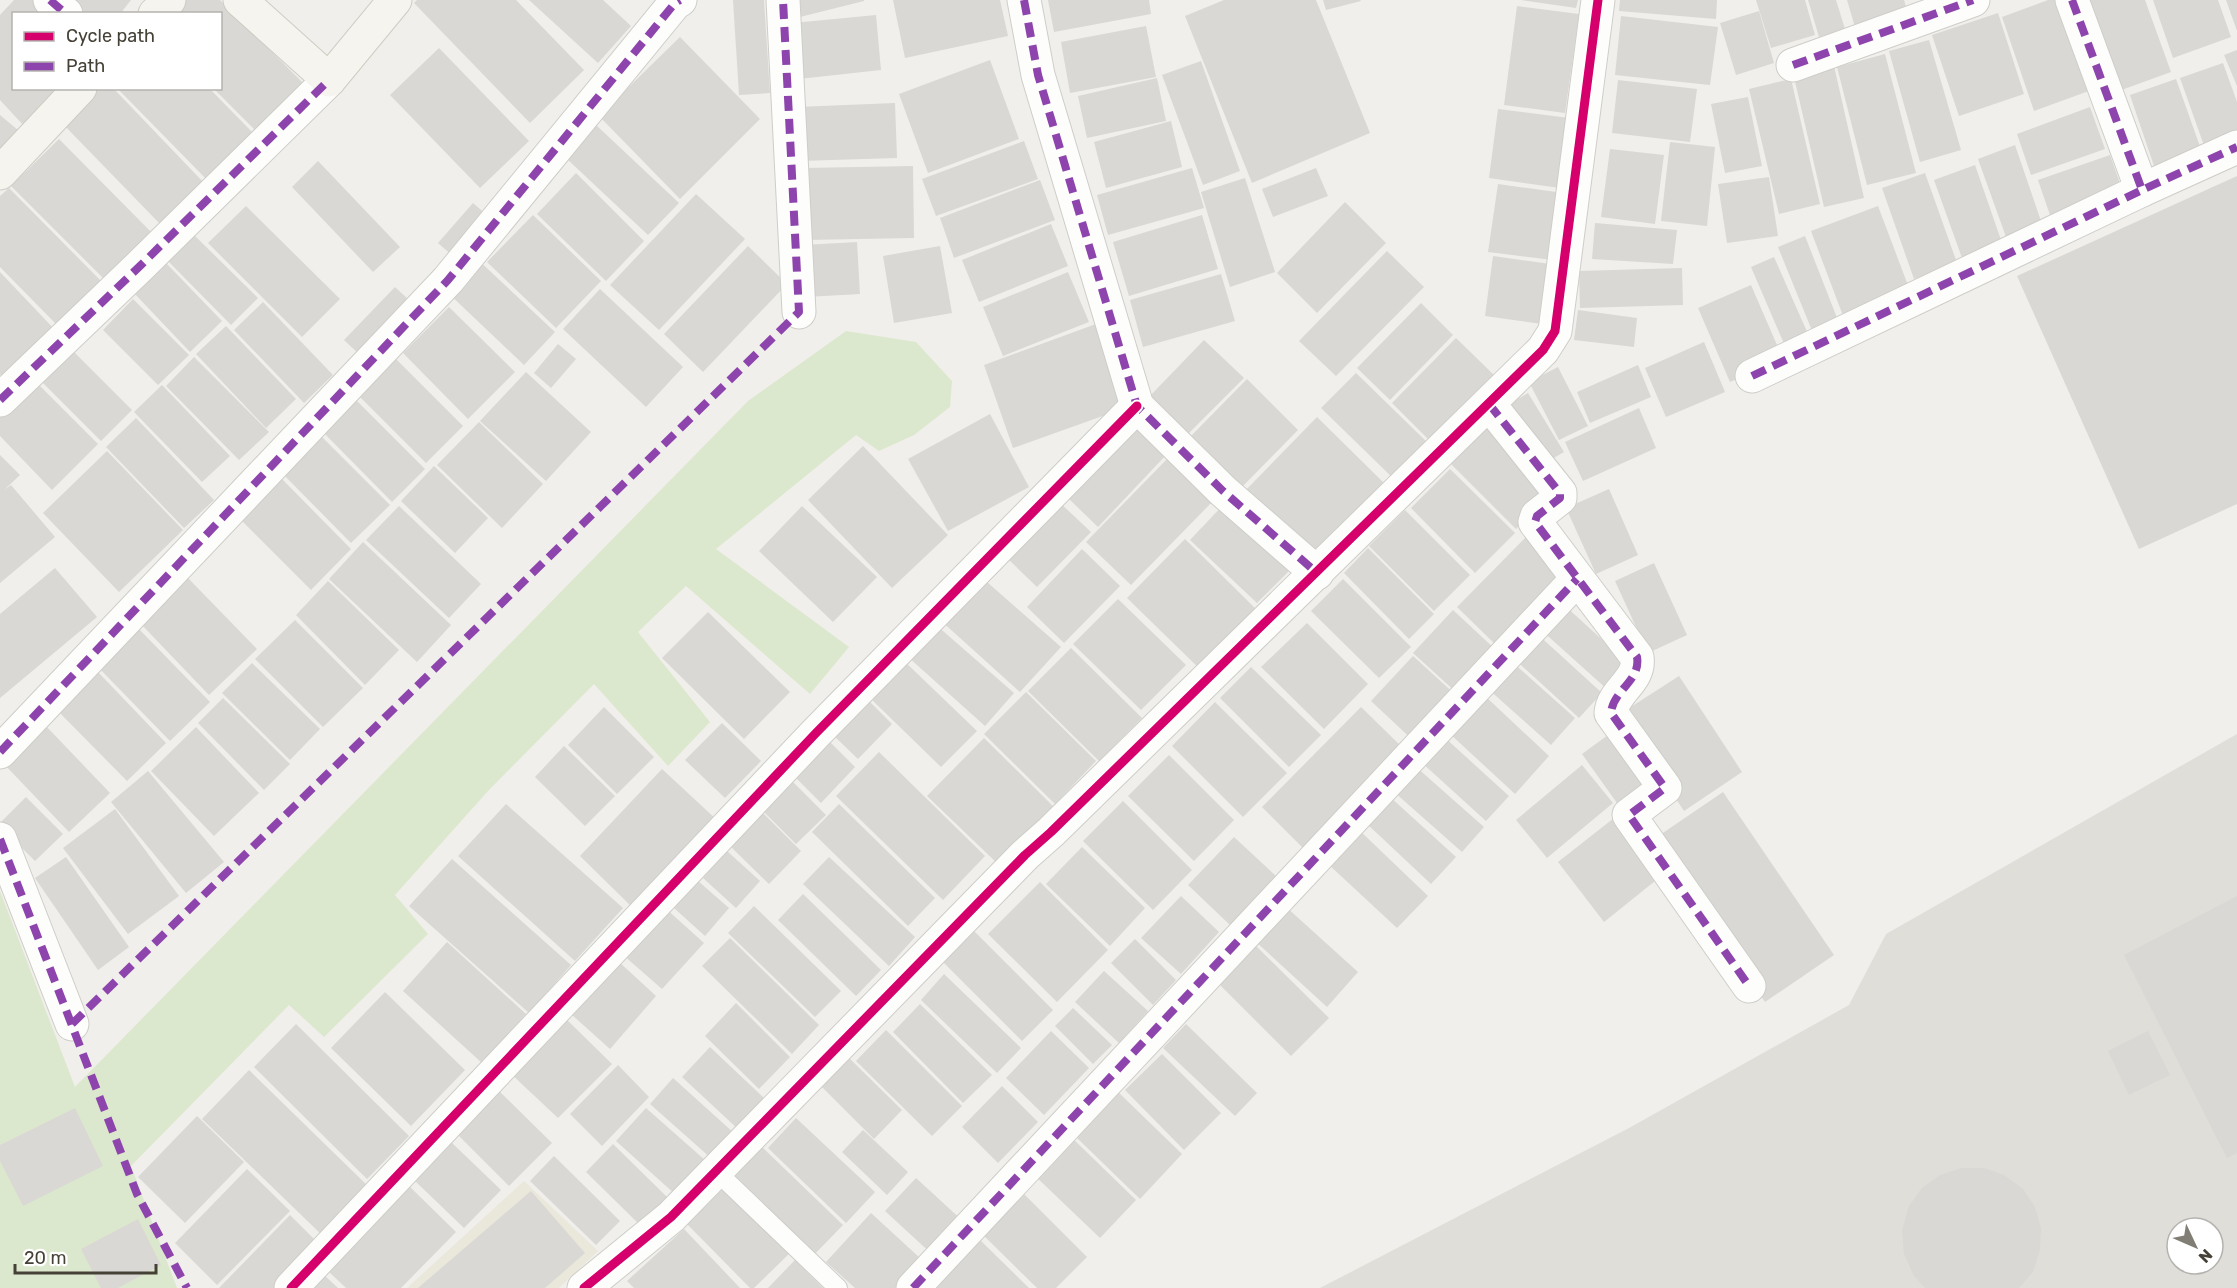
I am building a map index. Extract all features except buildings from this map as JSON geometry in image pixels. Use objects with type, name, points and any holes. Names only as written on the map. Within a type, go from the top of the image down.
[{"type":"street","points":[[50,0],[64,12]]},
{"type":"street","points":[[157,12],[169,0]]},
{"type":"street","points":[[240,0],[329,80]]},
{"type":"street","points":[[0,400],[329,80],[395,0]]},
{"type":"street","points":[[0,752],[448,280],[675,3],[680,0]]},
{"type":"street","points":[[783,0],[799,312]]},
{"type":"street","points":[[1024,0],[1038,75],[1137,406],[1223,491],[1317,573]]},
{"type":"street","points":[[584,1288],[671,1217],[1025,855],[1060,824],[1543,350],[1555,331],[1598,0]]},
{"type":"street","points":[[1793,65],[1973,0]]},
{"type":"street","points":[[2072,0],[2142,190]]},
{"type":"street","points":[[0,173],[78,90]]},
{"type":"street","points":[[1752,376],[2237,147]]},
{"type":"street","points":[[1489,404],[1560,493],[1560,498],[1537,516],[1535,522],[1637,657],[1636,674],[1615,700],[1611,713],[1665,788],[1629,815],[1749,986]]},
{"type":"street","points":[[291,1288],[816,733],[1137,406]]},
{"type":"street","points":[[913,1288],[1577,579]]},
{"type":"street","points":[[0,839],[72,1024]]},
{"type":"lane","points":[[716,1171],[838,1288]]},
{"type":"shaded area","points":[[2237,734],[2237,1288],[1320,1288],[1629,1128],[1849,1005],[1886,934]]},
{"type":"shaded area","points":[[524,1181],[598,1251],[559,1288],[407,1288]]},
{"type":"green space","points":[[846,331],[916,342],[952,381],[950,407],[914,435],[879,451],[856,435],[716,549],[849,647],[810,694],[686,586],[638,632],[710,722],[668,766],[594,684],[488,791],[395,895],[428,934],[324,1037],[289,1005],[131,1166],[177,1288],[0,1288],[0,891],[75,1087],[748,401]]},
{"type":"marked path","points":[[50,0],[64,12]]},
{"type":"marked path","points":[[0,752],[448,280],[675,3],[680,0]]},
{"type":"marked path","points":[[72,1024],[799,312],[783,0]]},
{"type":"marked path","points":[[1024,0],[1038,75],[1137,406],[1223,491],[1317,573]]},
{"type":"marked path","points":[[1793,65],[1973,0]]},
{"type":"marked path","points":[[2072,0],[2142,190],[2237,147]]},
{"type":"marked path","points":[[0,400],[329,80]]},
{"type":"marked path","points":[[1752,376],[2142,190]]},
{"type":"marked path","points":[[1489,404],[1560,493],[1560,498],[1537,516],[1535,522],[1637,657],[1635,673],[1616,698],[1611,713],[1665,788],[1629,815],[1749,986]]},
{"type":"marked path","points":[[913,1288],[1577,579]]},
{"type":"marked path","points":[[0,839],[137,1194],[187,1288]]},
{"type":"cycle path","points":[[584,1288],[671,1217],[1025,855],[1543,350],[1555,331],[1598,0]]},
{"type":"cycle path","points":[[291,1288],[816,733],[1137,406]]}]
